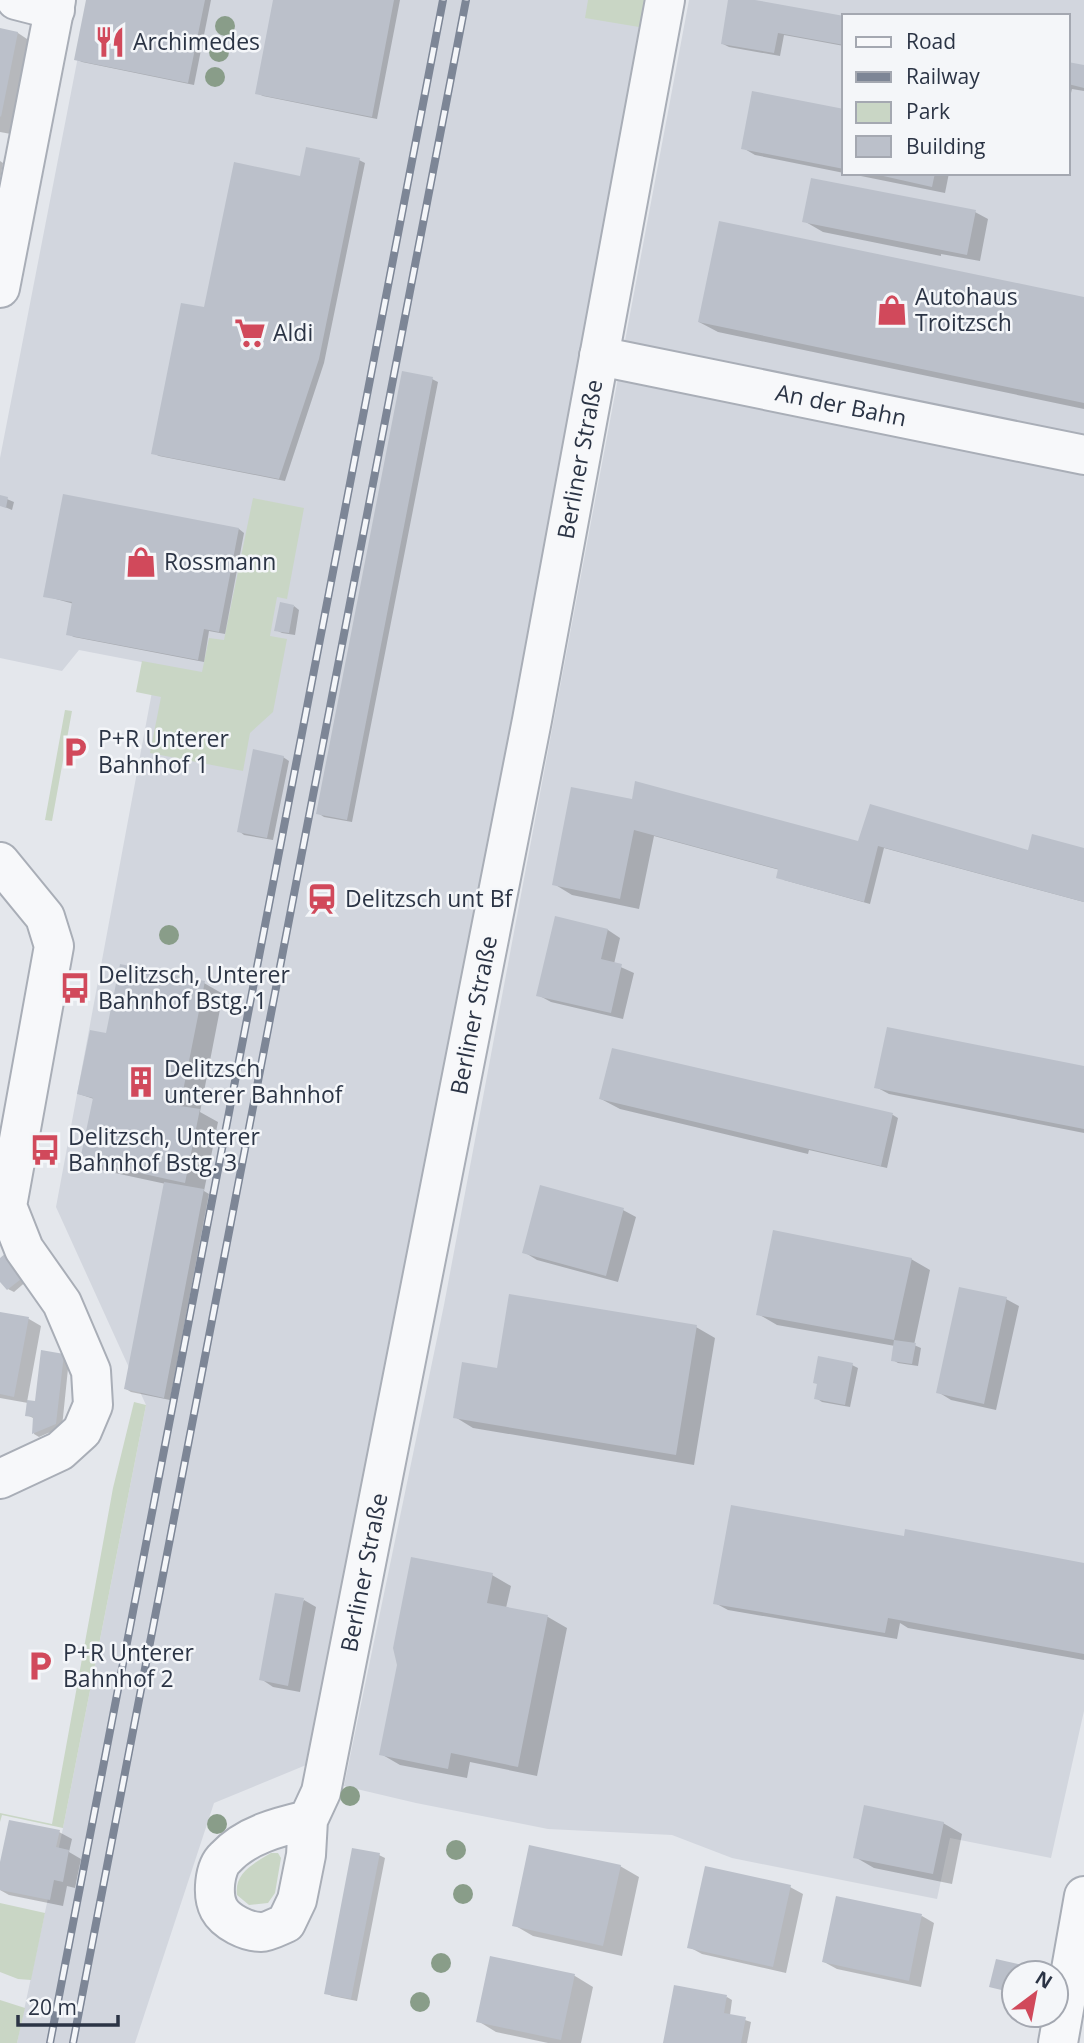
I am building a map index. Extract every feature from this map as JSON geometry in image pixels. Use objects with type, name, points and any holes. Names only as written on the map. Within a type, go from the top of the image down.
[{"type":"street","points":[[0,289],[55,5],[16,0]]},
{"type":"street","name":"Berliner Straße","points":[[307,1820],[321,1792],[532,720],[666,0]]},
{"type":"street","name":"An der Bahn","points":[[599,356],[1084,454]]},
{"type":"street","points":[[0,862],[45,917],[54,946],[3,1210],[24,1249],[62,1303],[90,1371],[93,1405],[82,1431],[60,1451],[0,1479]]},
{"type":"street","points":[[1058,2043],[1084,1896]]},
{"type":"shaded area","name":"Delitzsch unt Bf","points":[[89,0],[646,0],[645,28],[311,1763],[214,1803],[135,2043],[17,2043],[63,1828],[146,1405],[56,1207],[157,665],[79,650],[62,671],[0,658],[0,458]]},
{"type":"shaded area","points":[[689,0],[1084,0],[1084,1711],[1051,1858],[950,1838],[937,1899],[732,1858],[672,1835],[548,1829],[344,1786],[444,1305]]},
{"type":"green space","points":[[588,0],[650,0],[645,28],[585,18]]},
{"type":"green space","points":[[253,498],[304,508],[287,599],[277,597],[270,636],[287,639],[273,712],[250,733],[243,771],[150,753],[161,697],[136,692],[142,661],[202,672],[209,638],[224,640]]},
{"type":"green space","points":[[65,710],[72,711],[52,821],[45,820]]},
{"type":"green space","points":[[134,1402],[146,1405],[63,1828],[2,1815],[0,1822],[0,1813],[52,1824],[113,1488]]},
{"type":"green space","points":[[271,1853],[278,1853],[281,1858],[275,1893],[268,1903],[249,1905],[237,1895],[239,1880],[247,1869]]},
{"type":"green space","points":[[0,1903],[45,1913],[31,1980],[18,1979],[0,1972]]},
{"type":"green space","points":[[0,2000],[25,2008],[17,2043],[0,2043]]},
{"type":"building","points":[[86,0],[205,0],[188,83],[74,60]]},
{"type":"building","points":[[273,0],[394,0],[372,117],[255,94]]},
{"type":"building","points":[[728,0],[755,0],[842,16],[842,45],[778,33],[774,53],[721,44]]},
{"type":"building","points":[[0,28],[18,32],[1,117],[0,116]]},
{"type":"building","points":[[1070,62],[1084,65],[1084,88],[1070,84]]},
{"type":"building","points":[[752,91],[842,109],[842,169],[741,149]]},
{"type":"building","name":"Aldi","points":[[306,147],[360,158],[319,359],[279,479],[151,454],[181,303],[204,307],[234,162],[300,176]]},
{"type":"building","points":[[879,175],[935,175],[932,187]]},
{"type":"building","points":[[811,178],[976,210],[967,255],[802,222]]},
{"type":"building","name":"Autohaus Troitzsch","points":[[719,221],[1084,297],[1084,403],[698,322]]},
{"type":"building","points":[[402,371],[433,377],[347,820],[316,814]]},
{"type":"building","name":"Rossmann","points":[[63,494],[239,528],[219,632],[204,629],[198,660],[66,635],[72,602],[43,597]]},
{"type":"building","points":[[0,495],[8,497],[6,508],[0,506]]},
{"type":"building","points":[[280,602],[294,605],[289,633],[274,631]]},
{"type":"building","points":[[253,749],[284,756],[267,838],[237,832]]},
{"type":"building","points":[[635,781],[858,841],[870,804],[1028,850],[1032,834],[1084,848],[1084,902],[878,846],[864,902],[776,878],[778,869],[634,830],[620,899],[552,885],[571,787],[632,799]]},
{"type":"building","points":[[555,916],[608,929],[601,959],[622,964],[611,1013],[536,996]]},
{"type":"building","name":"Delitzsch unterer Bahnhof","points":[[120,964],[205,981],[180,1106],[200,1109],[185,1183],[80,1160],[93,1098],[77,1094],[90,1030],[106,1033]]},
{"type":"building","points":[[887,1027],[1084,1066],[1084,1129],[874,1088]]},
{"type":"building","points":[[612,1048],[893,1113],[881,1166],[599,1099]]},
{"type":"building","points":[[164,1182],[204,1189],[164,1398],[124,1389]]},
{"type":"building","points":[[540,1185],[624,1208],[606,1276],[522,1253]]},
{"type":"building","points":[[773,1230],[912,1258],[894,1340],[756,1315]]},
{"type":"building","points":[[6,1253],[25,1276],[7,1290],[0,1282],[0,1258]]},
{"type":"building","points":[[959,1287],[1007,1297],[984,1404],[936,1393]]},
{"type":"building","points":[[509,1294],[697,1325],[676,1455],[453,1418],[462,1362],[497,1368]]},
{"type":"building","points":[[0,1312],[29,1317],[14,1397],[0,1394]]},
{"type":"building","points":[[894,1340],[916,1343],[912,1364],[891,1361]]},
{"type":"building","points":[[41,1350],[64,1354],[56,1424],[32,1434],[33,1417],[25,1416],[27,1400],[35,1401]]},
{"type":"building","points":[[818,1356],[853,1363],[845,1405],[814,1399],[817,1384],[813,1383]]},
{"type":"building","points":[[731,1505],[904,1536],[905,1529],[1084,1563],[1084,1654],[888,1618],[885,1633],[713,1604]]},
{"type":"building","points":[[411,1557],[493,1573],[487,1603],[548,1615],[518,1767],[451,1753],[448,1769],[379,1755],[397,1665],[393,1648]]},
{"type":"building","points":[[275,1593],[304,1598],[288,1686],[259,1680]]},
{"type":"building","points":[[864,1805],[944,1822],[933,1874],[853,1858]]},
{"type":"building","points":[[9,1820],[60,1830],[56,1847],[69,1850],[63,1882],[54,1880],[50,1900],[0,1890],[0,1862]]},
{"type":"building","points":[[529,1845],[621,1865],[603,1946],[512,1926]]},
{"type":"building","points":[[352,1848],[380,1853],[351,1999],[324,1994]]},
{"type":"building","points":[[705,1866],[791,1885],[773,1967],[687,1948]]},
{"type":"building","points":[[836,1896],[922,1914],[909,1981],[822,1962]]},
{"type":"building","points":[[490,1956],[575,1974],[561,2040],[476,2022]]},
{"type":"building","points":[[996,1959],[1000,1960],[1000,1990],[989,1987]]},
{"type":"building","points":[[674,1985],[727,1995],[724,2013],[746,2017],[741,2043],[663,2043]]},
{"type":"railway","points":[[50,2043],[443,0]]},
{"type":"railway","points":[[73,2043],[466,0]]},
{"type":"place","name":"Archimedes","points":[[110,42]]},
{"type":"place","name":"Autohaus Troitzsch","points":[[892,310]]},
{"type":"place","name":"Aldi","points":[[250,333]]},
{"type":"place","name":"Rossmann","points":[[141,562]]},
{"type":"place","name":"P+R Unterer Bahnhof 1","points":[[75,752]]},
{"type":"place","name":"Delitzsch unt Bf","points":[[322,899]]},
{"type":"place","name":"Delitzsch, Unterer Bahnhof Bstg. 1","points":[[75,988]]},
{"type":"place","name":"Delitzsch unterer Bahnhof","points":[[141,1082]]},
{"type":"place","name":"Delitzsch, Unterer Bahnhof Bstg. 3","points":[[45,1150]]},
{"type":"place","name":"P+R Unterer Bahnhof 2","points":[[40,1666]]}]
